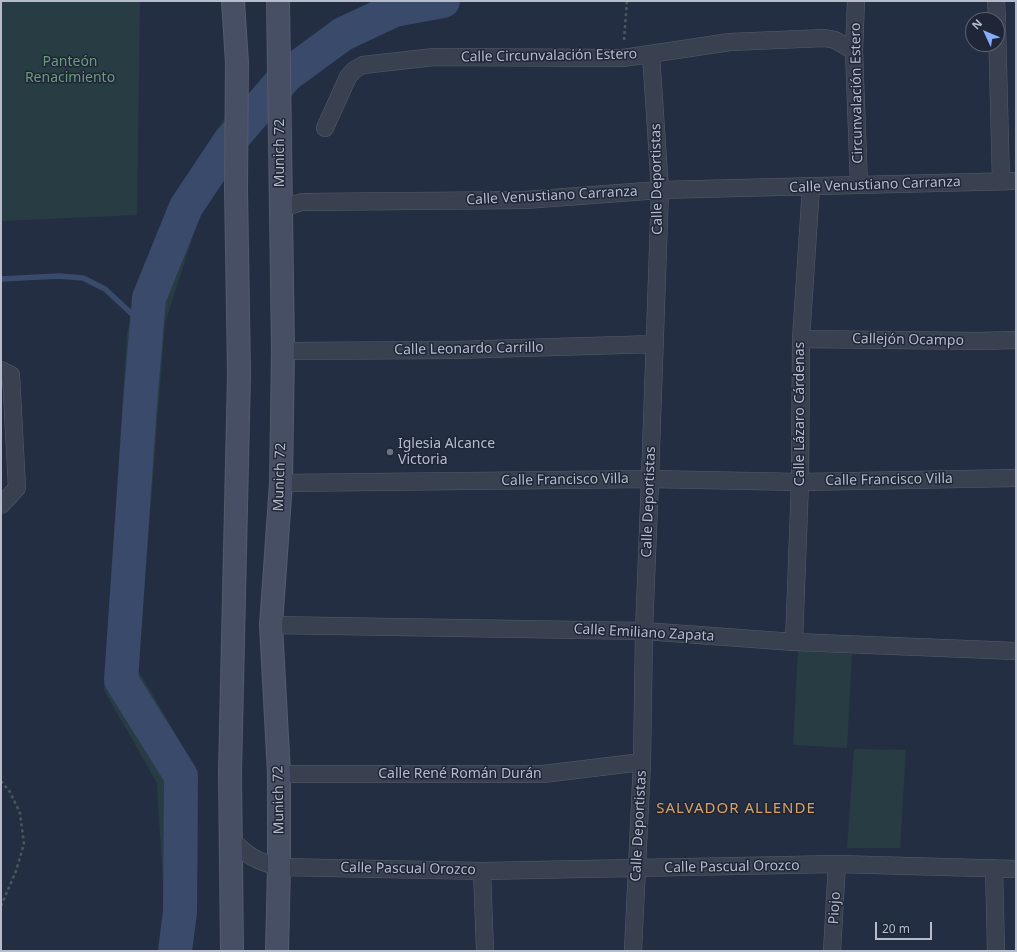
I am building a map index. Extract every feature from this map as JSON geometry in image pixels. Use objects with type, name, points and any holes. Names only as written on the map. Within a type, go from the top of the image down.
[{"type":"main road","points":[[232,951],[230,773],[238,374],[236,188],[237,62],[233,1]]},
{"type":"main road","name":"Munich 72","points":[[277,951],[279,774],[271,624],[281,483],[283,351],[278,1]]},
{"type":"street","name":"Circunvalación Estero","points":[[856,1],[854,51],[859,185]]},
{"type":"street","points":[[996,1],[997,12]]},
{"type":"street","name":"Calle Circunvalación Estero","points":[[326,128],[348,77],[354,70],[363,65],[434,57],[623,58],[730,42],[825,38],[835,40],[854,51]]},
{"type":"street","points":[[999,52],[1008,181]]},
{"type":"street","name":"Calle Deportistas","points":[[633,951],[642,762],[644,631],[660,190],[651,54]]},
{"type":"street","name":"Calle Venustiano Carranza","points":[[280,209],[302,202],[525,200],[660,190],[1008,181]]},
{"type":"street","name":"Calle Lázaro Cárdenas","points":[[794,642],[800,482],[801,339],[811,186]]},
{"type":"street","name":"Callejón Ocampo","points":[[801,339],[1016,340]]},
{"type":"street","name":"Calle Leonardo Carrillo","points":[[283,351],[455,350],[655,344]]},
{"type":"street","points":[[1,370],[11,375],[17,488],[1,505]]},
{"type":"street","name":"Calle Francisco Villa","points":[[281,483],[650,479],[800,482],[1016,478]]},
{"type":"street","name":"Calle Emiliano Zapata","points":[[271,624],[644,631],[794,642],[1016,651]]},
{"type":"street","name":"Calle René Román Durán","points":[[279,774],[543,774],[642,762]]},
{"type":"street","name":"Calle Pascual Orozco","points":[[230,838],[248,855],[260,862],[279,867],[482,871],[837,864],[1016,869]]},
{"type":"street","name":"Piojo","points":[[832,951],[837,864]]},
{"type":"street","points":[[994,868],[996,951]]},
{"type":"street","points":[[482,871],[485,951]]},
{"type":"path","points":[[624,40],[628,1]]},
{"type":"path","points":[[1,781],[10,792],[20,813],[24,844],[16,871],[1,906]]},
{"type":"green space","name":"Panteón Renacimiento","points":[[1,1],[140,1],[137,215],[1,221]]},
{"type":"green space","points":[[287,75],[249,144],[202,208],[165,323],[138,670],[198,772],[197,913],[192,951],[160,951],[165,916],[157,783],[104,690],[127,333],[144,266],[181,187],[226,116]]},
{"type":"green space","points":[[798,651],[852,654],[847,748],[793,745]]},
{"type":"green space","points":[[854,749],[906,750],[900,848],[847,848]]},
{"type":"waterway","points":[[175,951],[180,912],[181,776],[121,680],[140,404],[149,298],[186,207],[230,141],[287,75],[343,34],[394,10],[443,1]]},
{"type":"waterway","points":[[1,279],[59,276],[83,278],[105,289],[132,314],[146,331]]},
{"type":"place","name":"Iglesia Alcance Victoria","points":[[390,452]]},
{"type":"district","name":"SALVADOR ALLENDE","points":[[736,809]]}]
